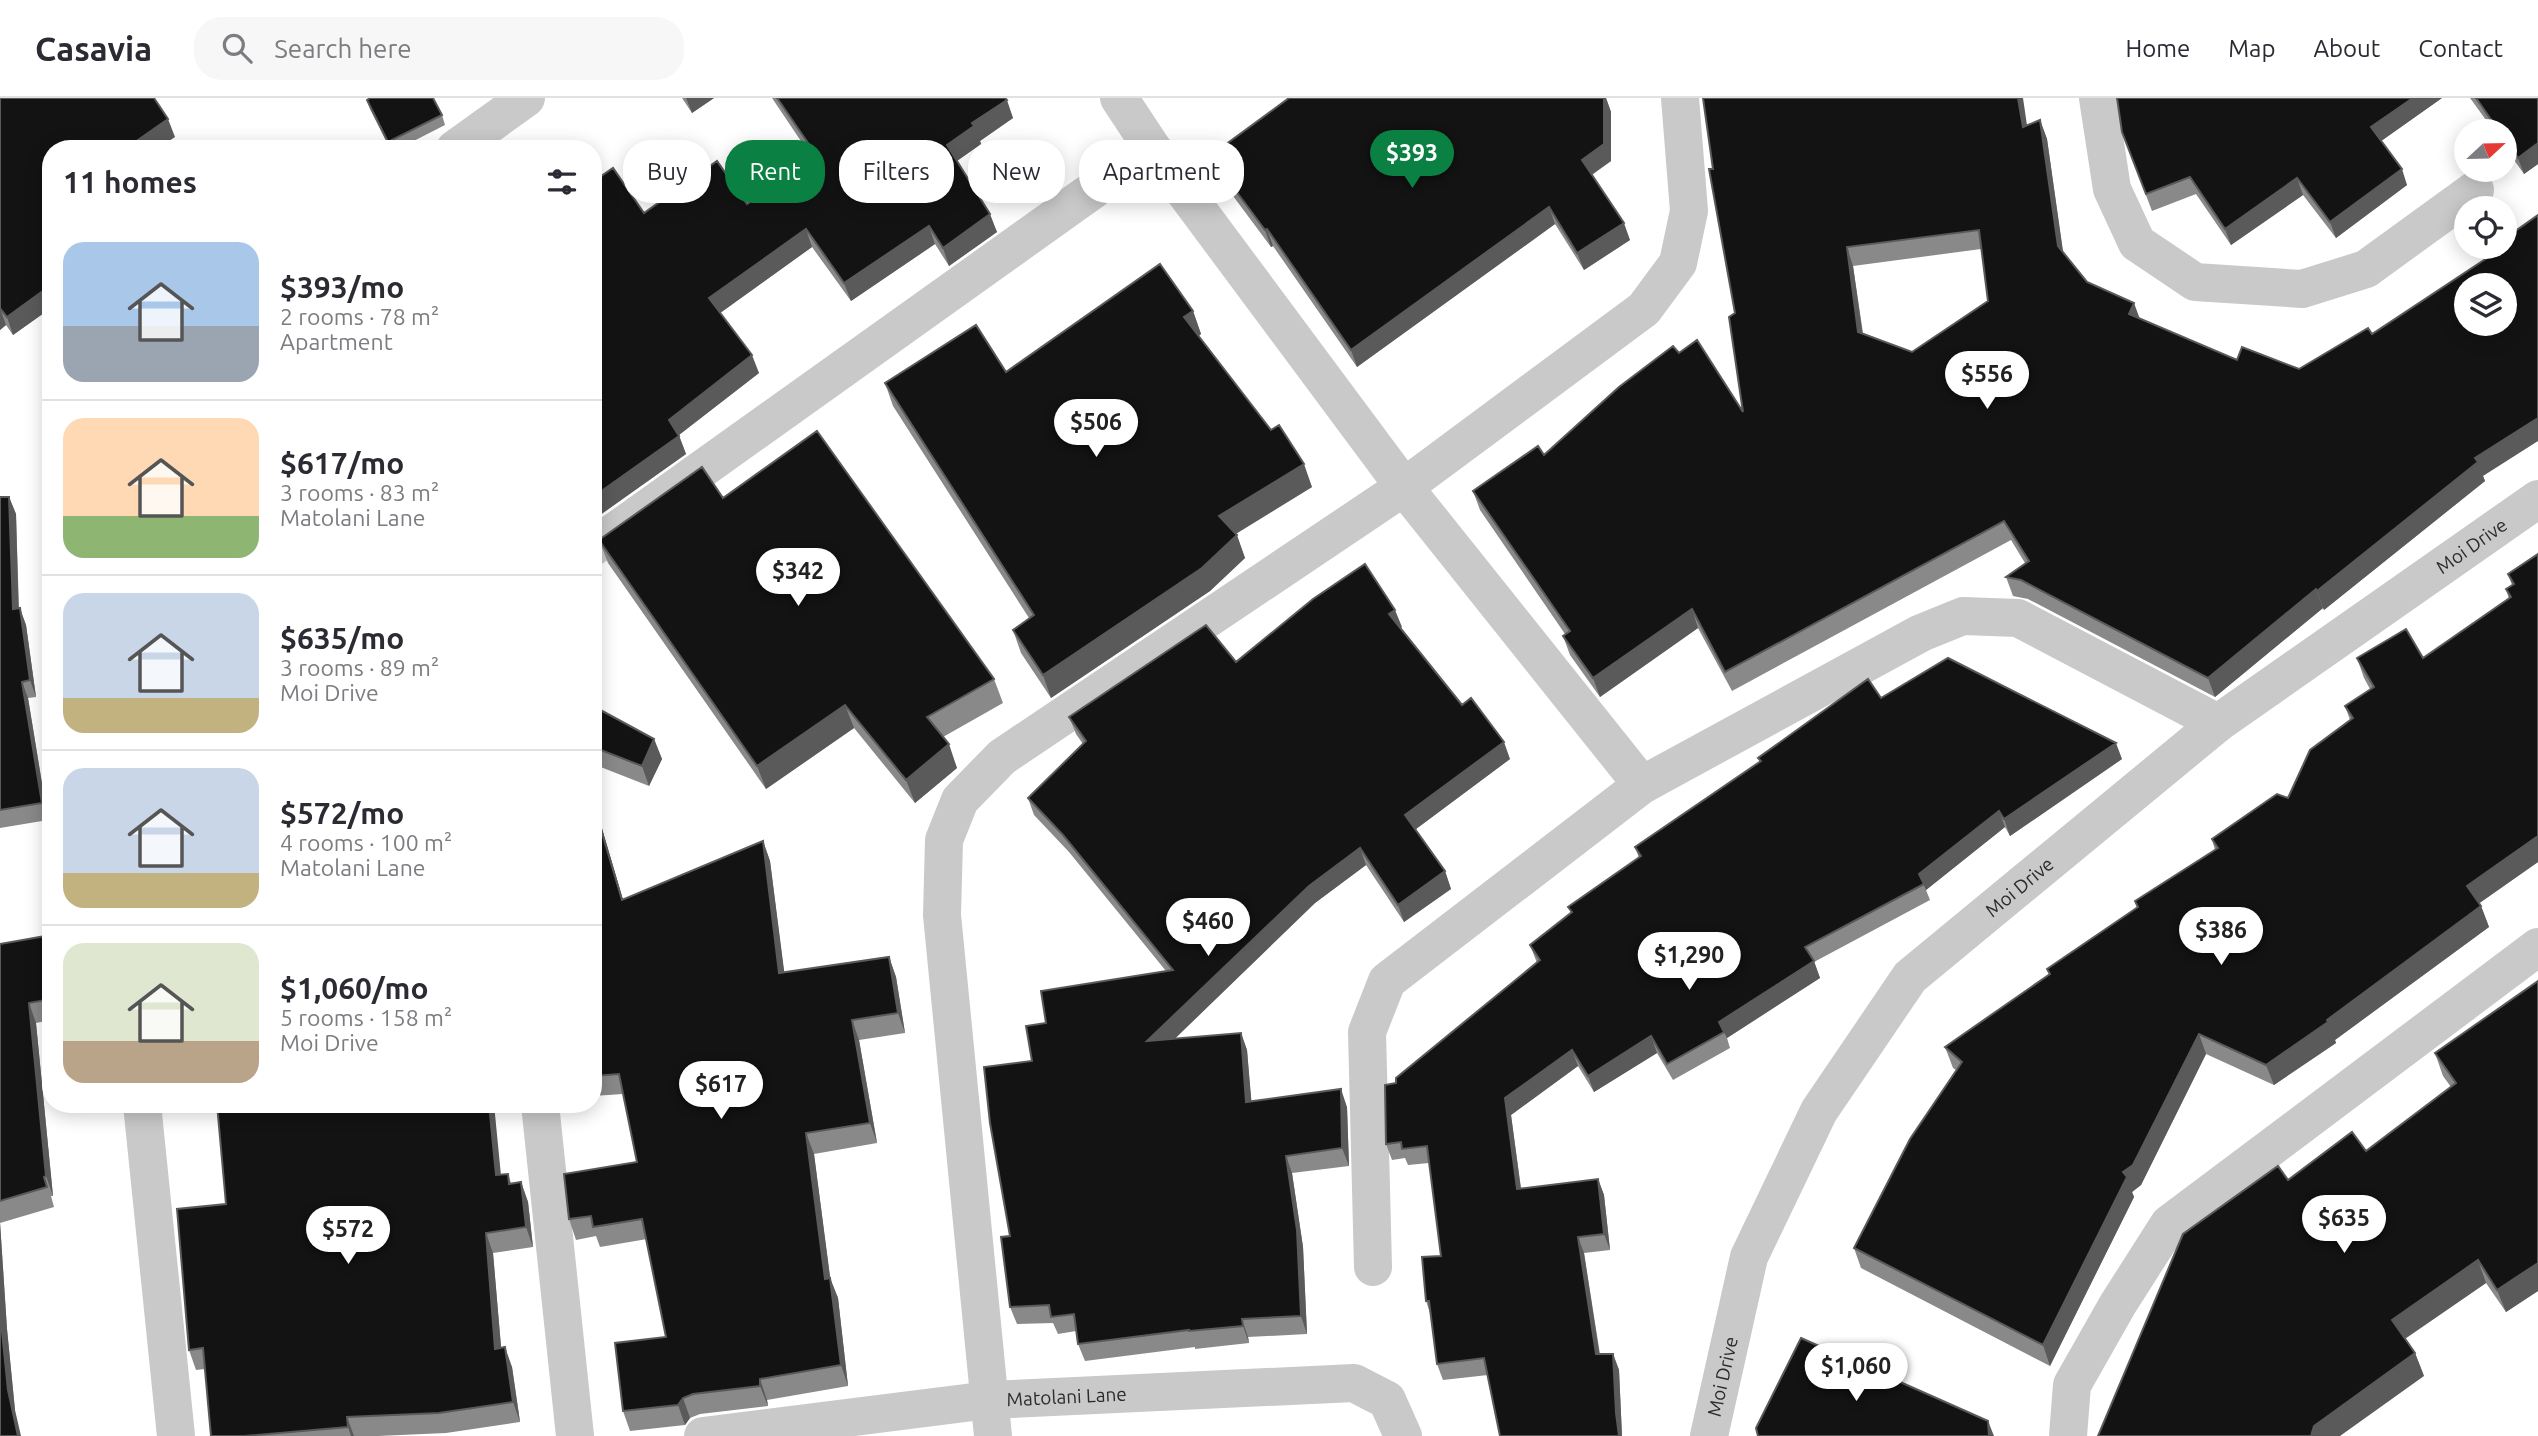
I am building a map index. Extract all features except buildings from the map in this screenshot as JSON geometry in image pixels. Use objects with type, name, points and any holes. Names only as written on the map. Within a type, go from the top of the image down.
[{"type":"street","points":[[468,140],[526,98]]},
{"type":"street","points":[[1119,98],[1147,140]]},
{"type":"street","points":[[991,1418],[942,915],[944,840],[960,800],[1002,757],[1404,487],[1644,309],[1678,262],[1689,211],[1680,98]]},
{"type":"street","points":[[2098,98],[2112,189],[2137,243],[2195,282],[2302,289],[2366,269],[2475,190]]},
{"type":"street","points":[[602,541],[1079,200]]},
{"type":"street","points":[[1193,203],[1404,487],[1642,785]]},
{"type":"street","name":"Moi Drive","points":[[1709,1436],[1749,1258],[1819,1111],[1910,977],[2218,723],[2538,499]]},
{"type":"street","points":[[1373,1267],[1367,1032],[1387,981],[1642,785],[1921,633],[1963,616],[2018,618],[2218,723]]},
{"type":"street","points":[[2068,1436],[2072,1385],[2118,1304],[2169,1224],[2538,947]]},
{"type":"street","points":[[143,1113],[176,1436]]},
{"type":"street","points":[[541,1113],[575,1436]]},
{"type":"street","name":"Matolani Lane","points":[[703,1436],[991,1418],[1354,1383],[1387,1400],[1403,1436]]}]
